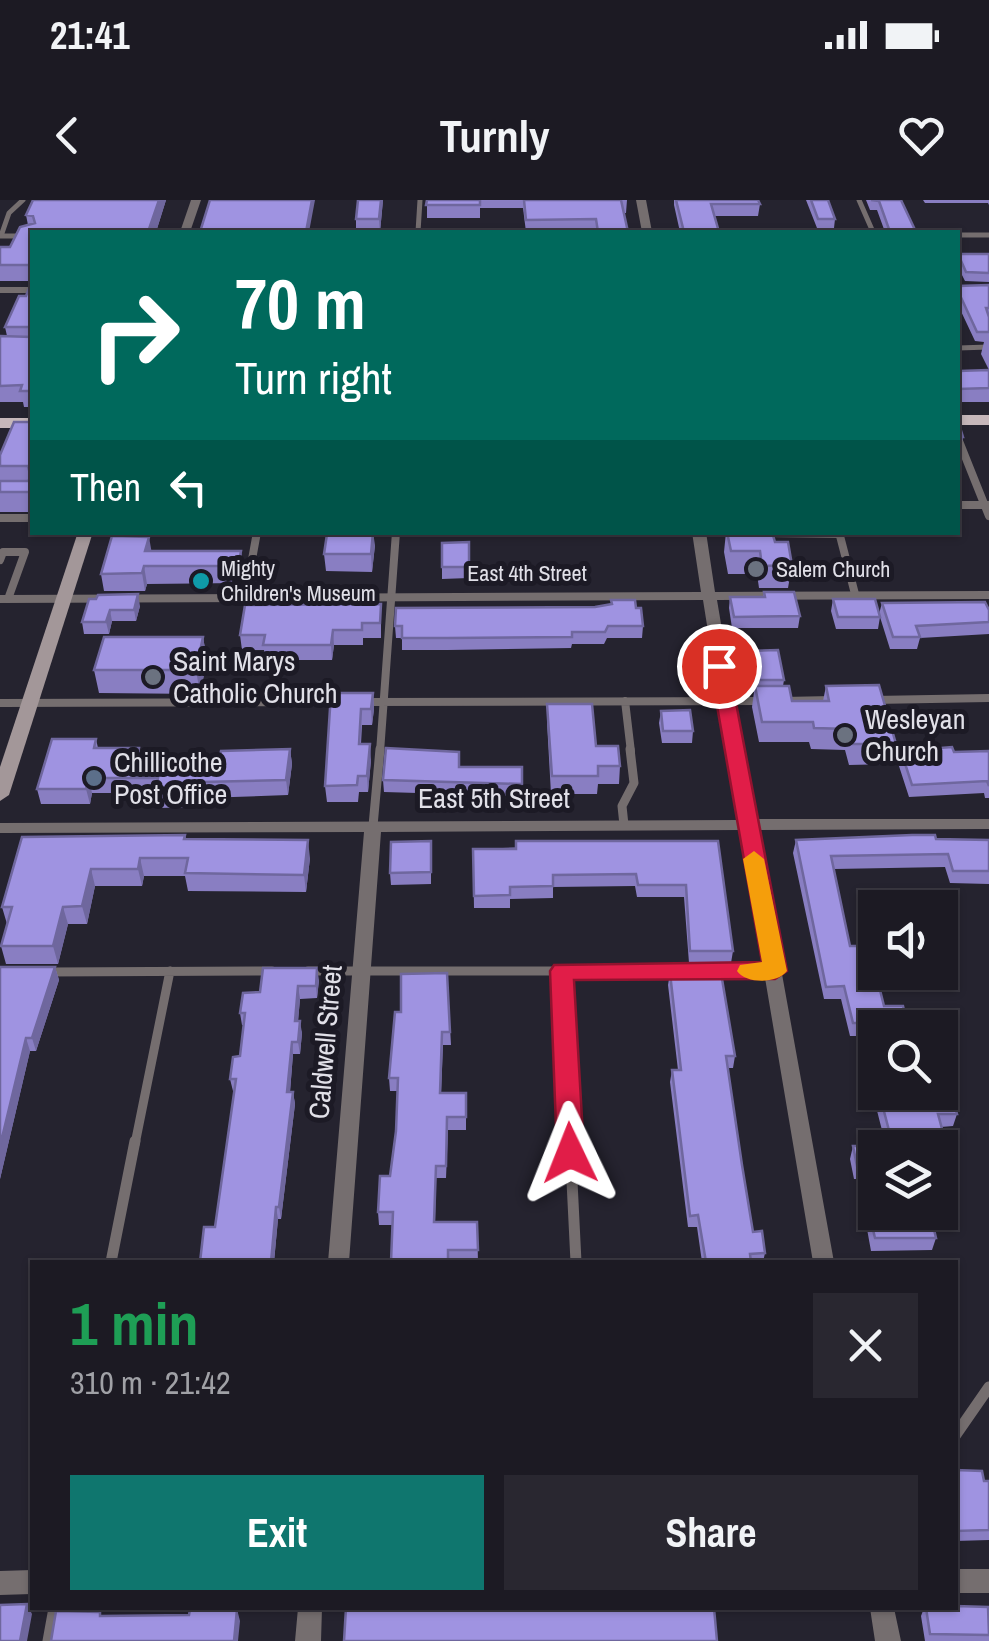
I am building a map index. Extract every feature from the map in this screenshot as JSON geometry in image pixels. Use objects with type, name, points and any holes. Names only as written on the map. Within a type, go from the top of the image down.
[{"type":"main road","points":[[960,420],[989,420]]},
{"type":"main road","points":[[0,423],[30,423]]},
{"type":"main road","points":[[0,796],[85,535]]},
{"type":"street","points":[[187,230],[196,200]]},
{"type":"street","points":[[641,200],[647,230]]},
{"type":"street","points":[[0,290],[30,290]]},
{"type":"street","points":[[0,518],[30,518]]},
{"type":"street","points":[[699,535],[824,1260]]},
{"type":"street","name":"East 4th Street","points":[[4,599],[989,595]]},
{"type":"street","name":"East 5th Street","points":[[0,828],[989,824]]},
{"type":"street","name":"Caldwell Street","points":[[338,1260],[373,826]]},
{"type":"street","points":[[958,1581],[989,1581]]},
{"type":"street","points":[[0,1582],[30,1582]]},
{"type":"street","points":[[308,1641],[310,1610]]},
{"type":"street","points":[[882,1610],[888,1641]]},
{"type":"lane","points":[[23,200],[9,213],[1,236],[30,236]]},
{"type":"lane","points":[[418,230],[420,200]]},
{"type":"lane","points":[[859,200],[873,230]]},
{"type":"lane","points":[[960,235],[989,235]]},
{"type":"lane","points":[[960,348],[989,347]]},
{"type":"lane","points":[[960,444],[989,516]]},
{"type":"lane","points":[[960,505],[987,505]]},
{"type":"lane","points":[[245,598],[256,535]]},
{"type":"lane","points":[[373,826],[396,535]]},
{"type":"lane","points":[[840,535],[855,594]]},
{"type":"lane","points":[[0,560],[3,552],[24,552],[4,599]]},
{"type":"lane","points":[[857,700],[989,698]]},
{"type":"lane","points":[[0,702],[838,700]]},
{"type":"lane","points":[[624,826],[622,806],[634,783],[625,701]]},
{"type":"lane","points":[[111,1260],[170,971]]},
{"type":"lane","points":[[38,972],[284,971]]},
{"type":"lane","points":[[304,971],[775,971]]},
{"type":"lane","points":[[562,971],[576,1260]]},
{"type":"lane","points":[[958,1432],[989,1387]]},
{"type":"lane","points":[[48,1641],[54,1610]]},
{"type":"building","points":[[33,200],[159,200],[149,230],[30,230],[30,265],[0,265],[0,247],[10,247],[20,227],[35,223],[33,216],[26,215]]},
{"type":"building","points":[[210,200],[312,200],[306,230],[201,230]]},
{"type":"building","points":[[358,200],[381,200],[379,219],[356,219]]},
{"type":"building","points":[[427,200],[480,200],[480,205],[426,205]]},
{"type":"building","points":[[524,200],[621,200],[628,230],[598,230],[596,219],[526,220]]},
{"type":"building","points":[[676,200],[758,200],[760,204],[711,204],[718,230],[684,230]]},
{"type":"building","points":[[811,200],[828,200],[835,219],[818,219]]},
{"type":"building","points":[[871,200],[901,200],[915,230],[889,230],[879,201]]},
{"type":"building","points":[[960,254],[989,254],[989,273],[966,272]]},
{"type":"building","points":[[989,285],[989,332],[977,332],[960,295],[960,286]]},
{"type":"building","points":[[30,286],[30,327],[5,327],[19,296],[26,296]]},
{"type":"building","points":[[0,336],[30,337],[30,391],[20,391],[22,385],[0,386]]},
{"type":"building","points":[[989,370],[989,388],[960,389],[960,371]]},
{"type":"building","points":[[14,422],[30,422],[30,474],[28,466],[0,466],[0,455]]},
{"type":"building","points":[[0,481],[28,481],[30,492],[0,492]]},
{"type":"building","points":[[327,535],[373,535],[371,554],[324,554]]},
{"type":"building","points":[[728,535],[773,535],[775,542],[788,542],[792,565],[762,566],[760,551],[731,551]]},
{"type":"building","points":[[112,536],[149,537],[145,551],[241,551],[238,566],[144,566],[142,573],[101,574]]},
{"type":"building","points":[[469,542],[469,567],[442,567],[442,543]]},
{"type":"building","points":[[764,592],[794,592],[800,616],[734,617],[730,597],[765,597]]},
{"type":"building","points":[[138,594],[134,610],[110,610],[106,622],[82,622],[89,599],[98,595]]},
{"type":"building","points":[[833,599],[875,599],[880,617],[838,617]]},
{"type":"building","points":[[611,600],[635,600],[636,608],[641,608],[643,626],[608,626],[605,632],[572,632],[572,637],[402,638],[402,626],[395,626],[396,608],[595,607],[612,604]]},
{"type":"building","points":[[985,602],[989,622],[916,626],[920,637],[893,637],[882,603]]},
{"type":"building","points":[[381,604],[380,623],[362,623],[362,630],[333,630],[331,645],[263,645],[265,635],[240,635],[245,605]]},
{"type":"building","points":[[104,637],[203,637],[196,670],[94,670]]},
{"type":"building","points":[[778,650],[784,680],[747,680],[742,651]]},
{"type":"building","points":[[879,685],[896,744],[853,744],[849,729],[814,728],[813,722],[762,722],[755,686],[789,686],[792,701],[829,701],[826,686]]},
{"type":"building","points":[[331,693],[373,693],[371,709],[361,709],[359,744],[370,744],[367,776],[358,776],[357,785],[325,786]]},
{"type":"building","points":[[547,704],[592,704],[596,746],[618,746],[620,766],[598,766],[598,776],[552,776]]},
{"type":"building","points":[[690,710],[693,731],[663,731],[661,711]]},
{"type":"building","points":[[52,739],[96,739],[94,748],[139,748],[136,762],[219,762],[221,751],[290,749],[286,780],[201,782],[199,792],[155,793],[158,778],[89,778],[86,789],[37,789]]},
{"type":"building","points":[[952,747],[954,752],[989,751],[989,786],[987,781],[912,785],[901,751]]},
{"type":"building","points":[[386,748],[459,752],[459,767],[522,767],[522,784],[383,780]]},
{"type":"building","points":[[185,835],[184,839],[308,840],[304,875],[185,873],[188,858],[140,858],[138,869],[91,869],[82,906],[63,907],[53,946],[1,946],[12,907],[2,907],[22,837]]},
{"type":"building","points":[[935,835],[936,839],[989,840],[989,871],[953,871],[948,854],[831,856],[850,946],[858,946],[858,990],[880,990],[884,1006],[903,1006],[904,1010],[858,1010],[858,1023],[853,1023],[844,986],[826,987],[796,840]]},
{"type":"building","points":[[431,841],[431,872],[390,873],[391,842]]},
{"type":"building","points":[[516,841],[718,841],[733,951],[690,951],[686,885],[638,885],[636,874],[553,875],[553,886],[510,887],[510,895],[474,896],[473,849],[516,849]]},
{"type":"building","points":[[0,967],[55,967],[32,1038],[26,1038],[0,1146]]},
{"type":"building","points":[[692,967],[720,967],[735,1056],[726,1056],[742,1165],[753,1232],[762,1231],[765,1253],[750,1254],[751,1260],[706,1260],[698,1215],[690,1216],[672,1070],[681,1070],[670,973],[693,973]]},
{"type":"building","points":[[263,968],[317,968],[316,986],[298,986],[298,1042],[292,1042],[287,1092],[293,1092],[271,1260],[200,1260],[204,1227],[215,1227],[236,1079],[230,1079],[233,1057],[240,1056],[243,993],[260,992]]},
{"type":"building","points":[[447,973],[450,1032],[442,1032],[440,1093],[466,1093],[466,1117],[447,1117],[446,1166],[436,1166],[434,1222],[477,1222],[478,1250],[448,1250],[448,1260],[391,1260],[393,1212],[378,1212],[380,1176],[390,1176],[396,1131],[398,1078],[389,1078],[395,1012],[401,1012],[401,974]]},
{"type":"building","points":[[884,1110],[956,1110],[957,1114],[938,1114],[942,1130],[889,1130]]},
{"type":"building","points":[[873,1230],[934,1230],[936,1238],[875,1238]]},
{"type":"building","points":[[958,1470],[982,1471],[984,1481],[989,1481],[989,1530],[958,1531]]},
{"type":"building","points":[[27,1604],[20,1641],[0,1641],[0,1605]]},
{"type":"building","points":[[988,1607],[989,1635],[930,1634],[926,1610]]},
{"type":"building","points":[[190,1610],[237,1610],[234,1641],[51,1641],[56,1611],[100,1612],[100,1616],[189,1615]]},
{"type":"building","points":[[346,1610],[714,1610],[717,1641],[344,1641]]},
{"type":"slow traffic","points":[[748,971],[775,971],[754,859]]},
{"type":"place","name":"Salem Church","points":[[756,569]]},
{"type":"place","name":"Mighty Children's Museum","points":[[201,581]]},
{"type":"place","name":"Saint Marys Catholic Church","points":[[153,677]]},
{"type":"place","name":"Wesleyan Church","points":[[845,735]]},
{"type":"place","name":"Chillicothe Post Office","points":[[94,778]]},
{"type":"route","points":[[570,1153],[562,971],[775,971],[719,666]]}]
